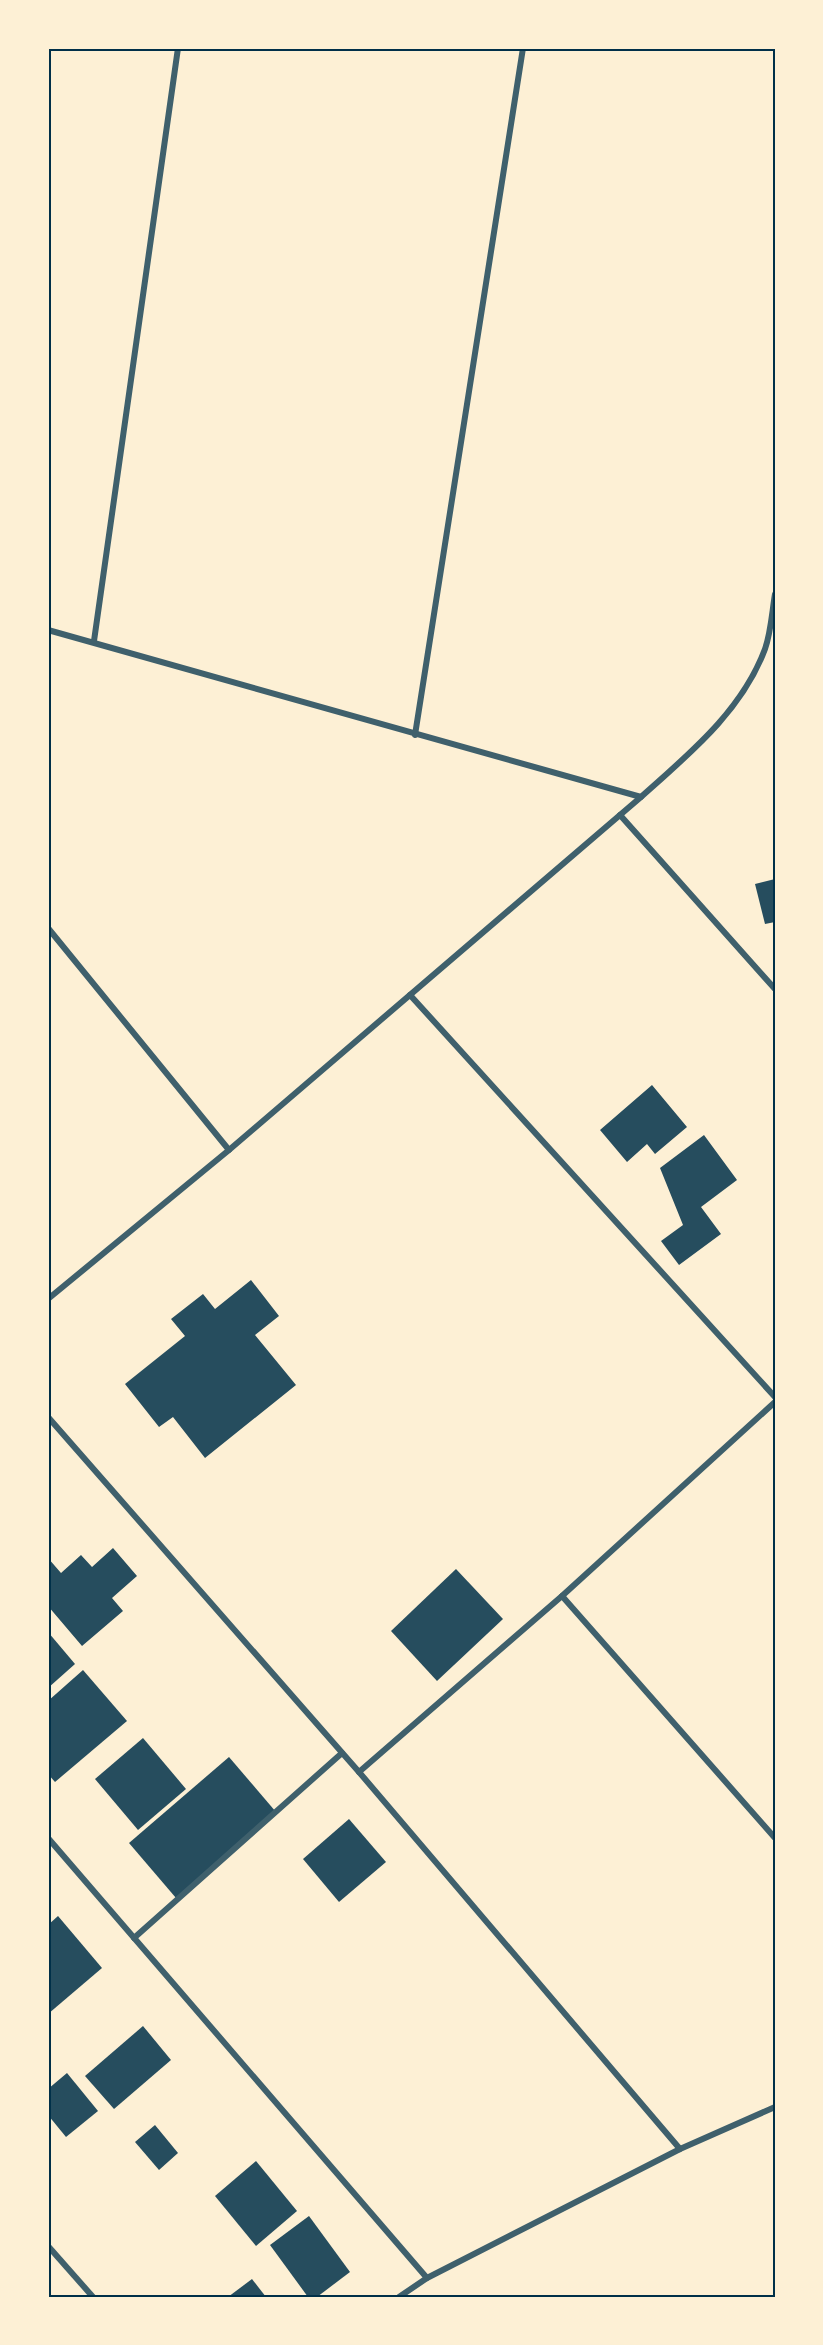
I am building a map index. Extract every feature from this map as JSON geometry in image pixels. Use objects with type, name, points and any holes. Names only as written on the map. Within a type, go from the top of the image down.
[{"type":"street","points":[[94,641],[178,48]]},
{"type":"street","points":[[415,735],[523,48]]},
{"type":"street","points":[[48,1299],[229,1150],[641,797],[707,737],[739,697],[754,673],[765,647],[775,594]]},
{"type":"street","points":[[48,630],[94,641],[415,735],[641,797]]},
{"type":"street","points":[[620,815],[775,988]]},
{"type":"street","points":[[48,928],[229,1150]]},
{"type":"street","points":[[410,995],[775,1397]]},
{"type":"street","points":[[360,1772],[562,1596],[775,1402]]},
{"type":"street","points":[[48,1417],[360,1772],[680,2149]]},
{"type":"street","points":[[562,1596],[775,1838]]},
{"type":"street","points":[[134,1938],[342,1753]]},
{"type":"street","points":[[48,1838],[427,2278]]},
{"type":"street","points":[[399,2297],[427,2278],[680,2149],[775,2107]]},
{"type":"street","points":[[48,2246],[93,2297]]},
{"type":"building","points":[[775,879],[775,922],[765,924],[755,884]]},
{"type":"building","points":[[652,1085],[687,1127],[655,1154],[647,1144],[627,1162],[600,1130]]},
{"type":"building","points":[[704,1135],[737,1180],[701,1207],[721,1234],[679,1265],[661,1241],[683,1225],[660,1168]]},
{"type":"building","points":[[251,1280],[279,1316],[255,1335],[296,1385],[205,1458],[173,1417],[159,1427],[125,1384],[185,1336],[171,1319],[203,1294],[215,1309]]},
{"type":"building","points":[[113,1548],[137,1576],[112,1598],[123,1611],[82,1646],[48,1606],[48,1558],[61,1573],[81,1555],[92,1567]]},
{"type":"building","points":[[456,1569],[503,1619],[437,1681],[391,1631]]},
{"type":"building","points":[[48,1632],[75,1664],[48,1688]]},
{"type":"building","points":[[83,1670],[127,1721],[55,1782],[48,1774],[48,1701]]},
{"type":"building","points":[[143,1738],[186,1789],[138,1830],[95,1779]]},
{"type":"building","points":[[229,1757],[276,1812],[176,1898],[129,1843]]},
{"type":"building","points":[[349,1819],[386,1862],[339,1902],[303,1859]]},
{"type":"building","points":[[58,1916],[102,1968],[48,2014],[48,1925]]},
{"type":"building","points":[[143,2026],[171,2060],[114,2109],[85,2076]]},
{"type":"building","points":[[67,2073],[98,2111],[66,2137],[48,2115],[48,2089]]},
{"type":"building","points":[[155,2125],[178,2153],[159,2170],[135,2142]]},
{"type":"building","points":[[256,2161],[297,2211],[256,2246],[215,2196]]},
{"type":"building","points":[[309,2216],[350,2272],[317,2297],[308,2297],[270,2245]]},
{"type":"building","points":[[252,2279],[266,2297],[228,2297]]}]
